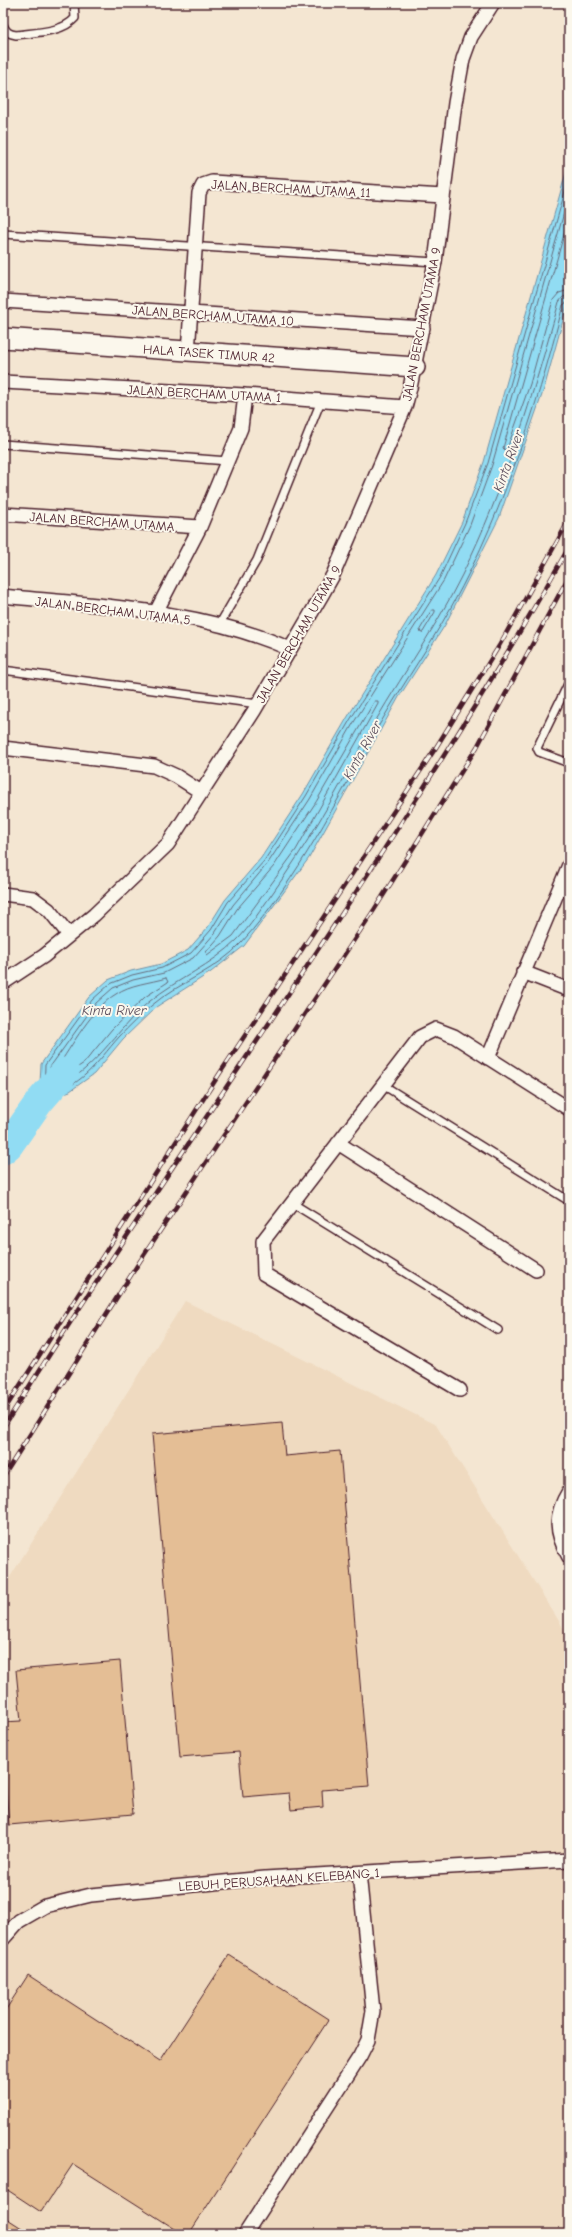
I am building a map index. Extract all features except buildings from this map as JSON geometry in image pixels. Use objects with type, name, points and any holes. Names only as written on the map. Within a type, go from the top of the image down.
[{"type":"street","name":"JALAN BERCHAM UTAMA 9","points":[[3,983],[44,956],[94,915],[168,844],[258,704],[333,575],[405,407],[415,367],[435,262],[455,103],[463,59],[470,38],[493,3]]},
{"type":"street","name":"JALAN BERCHAM UTAMA 11","points":[[196,246],[199,193],[203,185],[207,182],[443,196]]},
{"type":"street","points":[[188,352],[196,246]]},
{"type":"street","name":"JALAN BERCHAM UTAMA 10","points":[[3,301],[423,328]]},
{"type":"street","name":"HALA TASEK TIMUR 42","points":[[3,338],[415,367]]},
{"type":"street","name":"JALAN BERCHAM UTAMA 1","points":[[3,382],[245,395],[405,407]]},
{"type":"street","points":[[156,612],[200,527],[228,461],[241,428],[245,395]]},
{"type":"street","name":"JALAN BERCHAM UTAMA","points":[[3,514],[200,527]]},
{"type":"street","name":"JALAN BERCHAM UTAMA 5","points":[[3,596],[156,612],[252,632],[290,649]]},
{"type":"street","points":[[3,748],[154,766],[176,776],[201,792]]},
{"type":"street","points":[[488,1058],[569,865]]},
{"type":"street","points":[[3,894],[34,898],[49,910],[70,935]]},
{"type":"street","points":[[523,972],[569,990]]},
{"type":"street","points":[[460,1390],[264,1274],[263,1241],[420,1037],[436,1029],[454,1036],[569,1109]]},
{"type":"street","points":[[338,1143],[536,1270]]},
{"type":"street","points":[[569,1491],[564,1500],[558,1519],[560,1543],[569,1557]]},
{"type":"street","name":"LEBUH PERUSAHAAN KELEBANG 1","points":[[3,1939],[19,1921],[45,1906],[69,1899],[265,1878],[569,1860]]},
{"type":"street","points":[[245,2234],[360,2056],[368,2040],[373,2011],[359,1873]]},
{"type":"lane","points":[[3,25],[5,31],[16,35],[61,28],[70,24],[75,18],[74,3]]},
{"type":"lane","points":[[3,234],[435,262]]},
{"type":"lane","points":[[219,625],[257,560],[321,401]]},
{"type":"lane","points":[[3,444],[228,461]]},
{"type":"lane","points":[[3,670],[258,704]]},
{"type":"lane","points":[[569,682],[537,748],[539,752],[569,764]]},
{"type":"lane","points":[[383,1086],[569,1201]]},
{"type":"lane","points":[[292,1203],[498,1330]]},
{"type":"shaded area","points":[[185,1301],[436,1425],[569,1637],[569,2234],[3,2234],[3,1588]]},
{"type":"water","name":"Kinta River","points":[[569,162],[569,298],[544,389],[499,518],[445,625],[399,697],[309,858],[244,946],[211,972],[156,1007],[123,1039],[94,1074],[70,1091],[39,1102],[41,1064],[89,997],[108,980],[131,971],[161,964],[188,950],[208,927],[225,900],[261,858],[303,794],[347,718],[436,575],[462,522],[484,462]]},
{"type":"waterway","name":"Kinta River","points":[[3,1150],[9,1145],[39,1102],[65,1072]]},
{"type":"railway","points":[[3,1412],[220,1073],[435,749],[499,646],[569,520]]},
{"type":"railway","points":[[3,1428],[145,1208],[291,990],[434,771],[503,660],[569,547]]},
{"type":"railway","points":[[3,1477],[140,1261],[374,910],[477,747],[569,576]]}]
